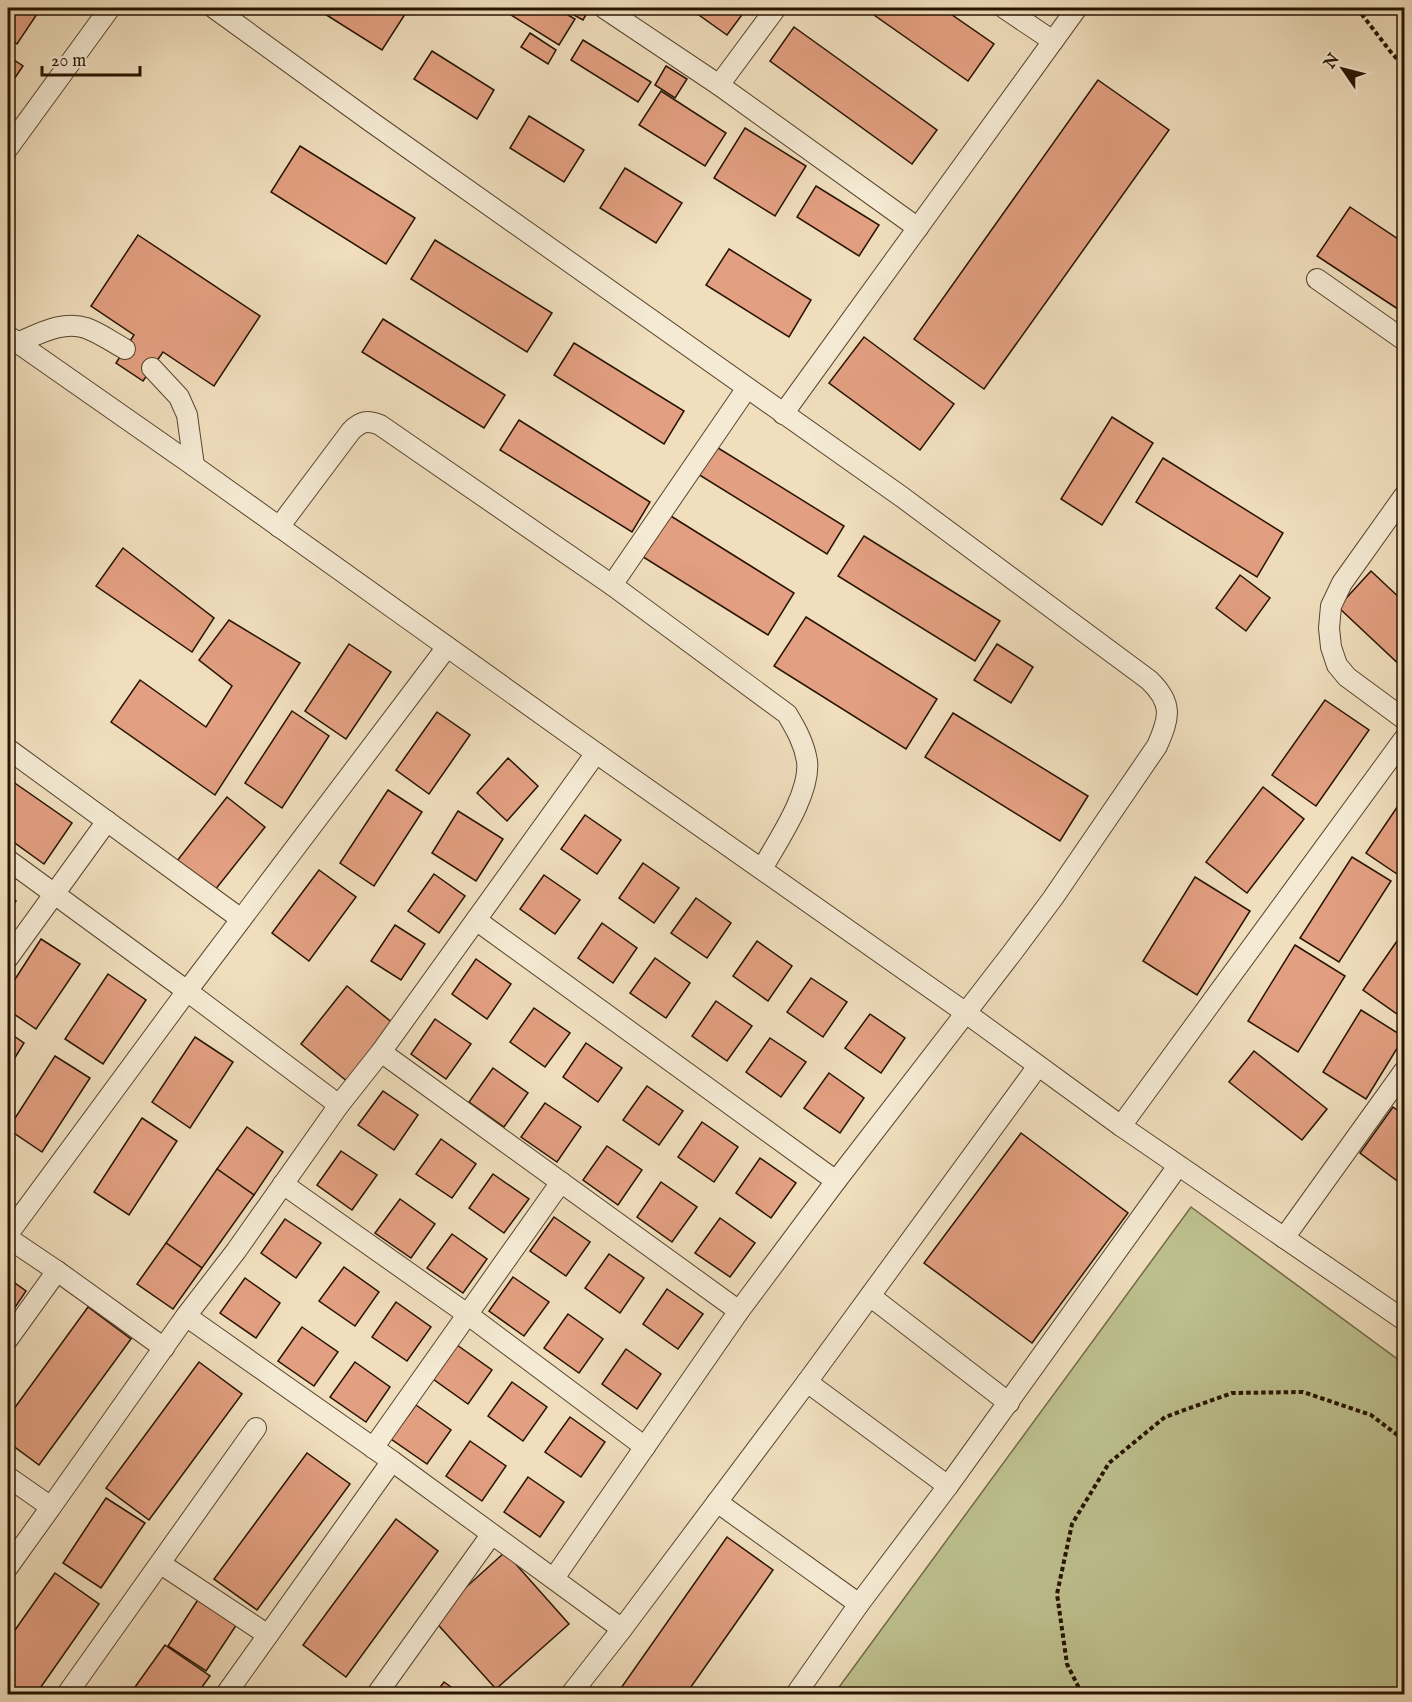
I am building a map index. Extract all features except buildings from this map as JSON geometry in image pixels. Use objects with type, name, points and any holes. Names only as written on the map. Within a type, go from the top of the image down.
[{"type":"lane","points":[[8,148],[110,8]]},
{"type":"lane","points":[[214,8],[911,504],[1149,680],[1162,693],[1168,712],[1158,746],[1053,898],[836,1180],[740,1311],[554,1578]]},
{"type":"lane","points":[[604,8],[719,85],[918,228]]},
{"type":"lane","points":[[719,85],[776,8]]},
{"type":"lane","points":[[1004,8],[1053,41]]},
{"type":"lane","points":[[783,414],[1077,8]]},
{"type":"lane","points":[[1317,279],[1404,340]]},
{"type":"lane","points":[[12,340],[67,325],[86,328],[125,349]]},
{"type":"lane","points":[[12,340],[279,526],[596,753],[966,1013],[1121,1126],[1404,1320]]},
{"type":"lane","points":[[152,368],[179,397],[187,415],[194,466]]},
{"type":"lane","points":[[612,585],[747,388]]},
{"type":"lane","points":[[279,526],[351,430],[359,423],[369,421],[380,425],[612,585],[787,714],[800,735],[807,763],[804,785],[796,810],[762,869]]},
{"type":"lane","points":[[1404,496],[1342,583],[1330,606],[1329,628],[1331,647],[1337,665],[1347,677],[1404,719]]},
{"type":"lane","points":[[164,1348],[8,1236],[187,991],[447,646]]},
{"type":"lane","points":[[1121,1126],[1404,739]]},
{"type":"lane","points":[[8,750],[241,920]]},
{"type":"lane","points":[[8,1567],[186,1316],[236,1251],[339,1105],[381,1052],[596,753]]},
{"type":"lane","points":[[8,958],[108,821]]},
{"type":"lane","points":[[8,860],[339,1105]]},
{"type":"lane","points":[[476,920],[836,1180]]},
{"type":"lane","points":[[381,1052],[740,1311]]},
{"type":"lane","points":[[572,1695],[807,1382],[1038,1066]]},
{"type":"lane","points":[[1284,1238],[1404,1071]]},
{"type":"lane","points":[[796,1695],[859,1604],[1009,1403],[1178,1166]]},
{"type":"lane","points":[[373,1448],[561,1182]]},
{"type":"lane","points":[[283,1184],[467,1314],[645,1446]]},
{"type":"lane","points":[[8,1339],[57,1271]]},
{"type":"lane","points":[[870,1296],[1009,1403]]},
{"type":"lane","points":[[186,1316],[392,1461],[622,1629]]},
{"type":"lane","points":[[807,1382],[948,1486]]},
{"type":"lane","points":[[67,1695],[256,1428]]},
{"type":"lane","points":[[226,1695],[392,1461]]},
{"type":"lane","points":[[8,1477],[51,1507]]},
{"type":"lane","points":[[717,1502],[859,1604]]},
{"type":"lane","points":[[377,1695],[491,1534]]},
{"type":"lane","points":[[161,1564],[268,1635]]},
{"type":"path","points":[[1357,8],[1404,67]]},
{"type":"path","points":[[1082,1695],[1067,1664],[1057,1594],[1072,1524],[1109,1463],[1165,1417],[1232,1393],[1303,1392],[1371,1415],[1404,1440]]},
{"type":"green space","points":[[1191,1207],[1404,1364],[1404,1694],[834,1694]]}]
